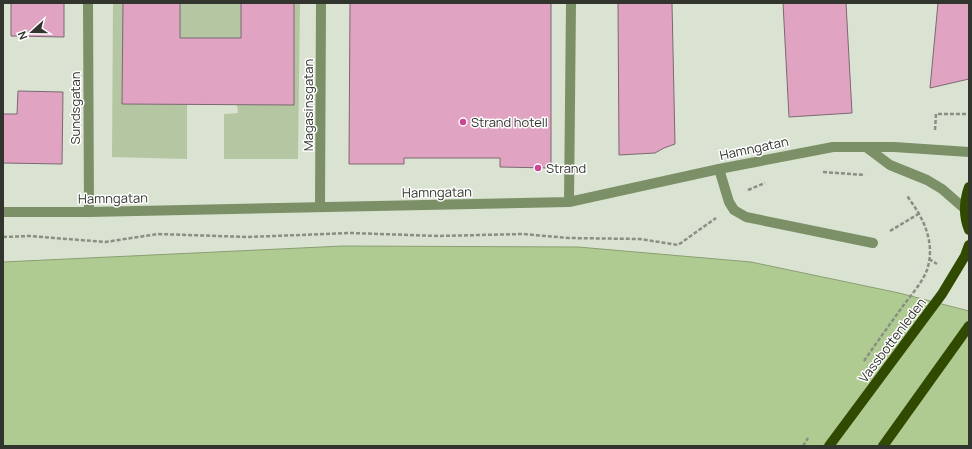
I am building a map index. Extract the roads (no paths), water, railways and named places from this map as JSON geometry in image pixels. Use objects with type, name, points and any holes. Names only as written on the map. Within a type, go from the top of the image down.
[{"type":"main road","points":[[969,187],[965,209],[966,223],[969,230]]},
{"type":"main road","name":"Vassbottenleden","points":[[829,446],[942,294],[965,256],[969,245]]},
{"type":"main road","points":[[883,446],[969,326]]},
{"type":"street","name":"Sundsgatan","points":[[88,3],[89,212]]},
{"type":"street","name":"Magasinsgatan","points":[[320,207],[322,3]]},
{"type":"street","points":[[569,202],[571,3]]},
{"type":"street","name":"Hamngatan","points":[[3,212],[89,212],[569,202],[719,169],[832,147],[894,146],[969,152]]},
{"type":"street","points":[[866,147],[890,165],[927,180],[942,189],[965,209]]},
{"type":"street","points":[[719,169],[731,206],[734,210],[746,217],[873,243]]},
{"type":"place","name":"Strand hotell","points":[[463,122]]},
{"type":"place","name":"Strand","points":[[538,168]]}]
